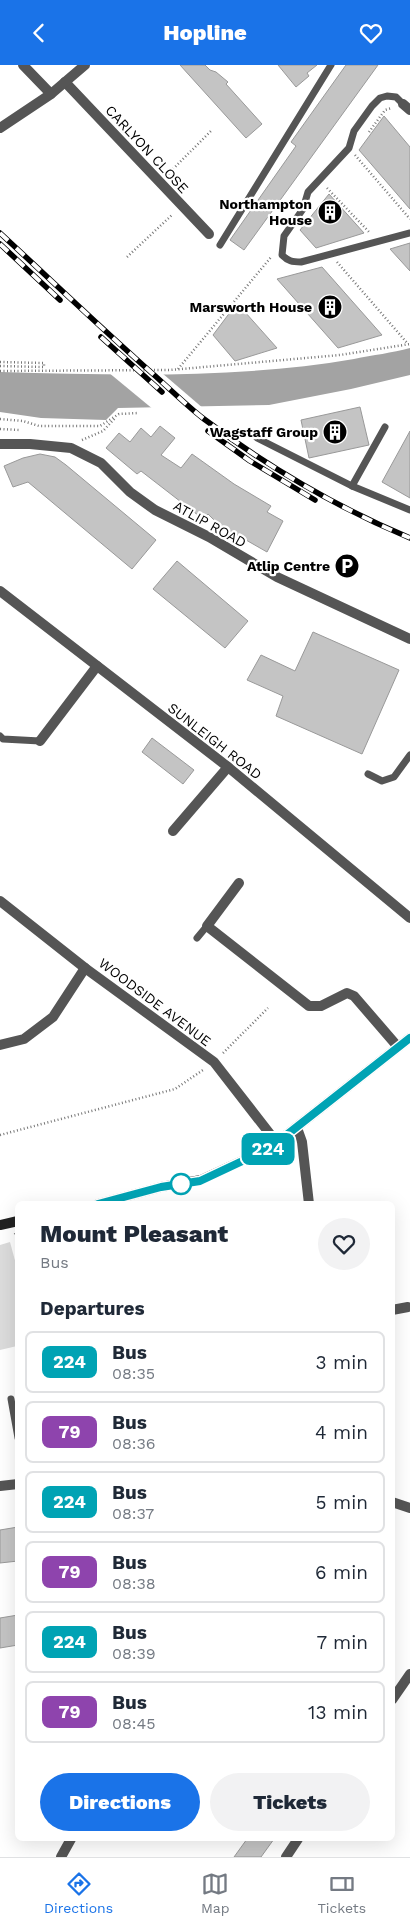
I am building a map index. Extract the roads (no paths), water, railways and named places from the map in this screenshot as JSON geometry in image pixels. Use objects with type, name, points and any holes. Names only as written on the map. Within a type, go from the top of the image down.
[{"type":"street","points":[[23,65],[51,94]]},
{"type":"street","points":[[0,129],[51,94],[85,65]]},
{"type":"street","name":"CARLYON CLOSE","points":[[65,82],[209,235]]},
{"type":"street","name":"ATLIP ROAD","points":[[0,444],[30,443],[71,448],[102,463],[130,492],[155,510],[209,537],[283,580],[410,639]]},
{"type":"street","name":"SUNLEIGH ROAD","points":[[0,591],[228,767],[410,918]]},
{"type":"street","points":[[40,741],[97,666]]},
{"type":"street","points":[[172,831],[228,767]]},
{"type":"street","points":[[239,883],[207,926],[308,1006],[321,1006],[347,993],[354,996],[398,1047]]},
{"type":"street","name":"WOODSIDE AVENUE","points":[[0,901],[86,968],[214,1063],[276,1143]]},
{"type":"street","points":[[0,1045],[24,1039],[53,1017],[86,968]]},
{"type":"street","points":[[109,1201],[161,1187],[200,1181],[244,1161],[276,1143],[410,1038]]},
{"type":"street","points":[[297,1127],[302,1142],[310,1201]]},
{"type":"street","points":[[0,1225],[15,1222]]},
{"type":"street","points":[[395,1309],[408,1307]]},
{"type":"street","points":[[0,1486],[15,1484]]},
{"type":"street","points":[[395,1503],[410,1508]]},
{"type":"street","points":[[395,1696],[410,1675]]},
{"type":"street","points":[[61,1857],[70,1841]]},
{"type":"street","points":[[286,1857],[297,1841]]},
{"type":"lane","points":[[220,245],[331,65]]},
{"type":"lane","points":[[407,107],[396,97],[387,96],[380,98],[372,106],[354,131],[349,147],[308,192],[303,209],[284,236],[282,255],[294,262],[301,262],[410,233]]},
{"type":"lane","points":[[352,485],[385,427]]},
{"type":"lane","points":[[256,438],[352,485],[410,510]]},
{"type":"lane","points":[[0,736],[3,739],[40,741]]},
{"type":"lane","points":[[368,773],[382,781],[394,777],[410,755]]},
{"type":"lane","points":[[197,938],[207,926]]},
{"type":"lane","points":[[11,1399],[15,1421]]},
{"type":"railway","points":[[0,233],[184,403],[228,437],[303,485],[356,513],[410,538]]},
{"type":"railway","points":[[0,244],[60,300]]},
{"type":"railway","points":[[101,337],[162,392]]},
{"type":"railway","points":[[208,431],[250,461],[315,500]]},
{"type":"place","name":"Northampton House","points":[[330,212]]},
{"type":"place","name":"Marsworth House","points":[[330,307]]},
{"type":"place","name":"Wagstaff Group","points":[[335,432]]},
{"type":"place","name":"Atlip Centre","points":[[347,566]]}]
